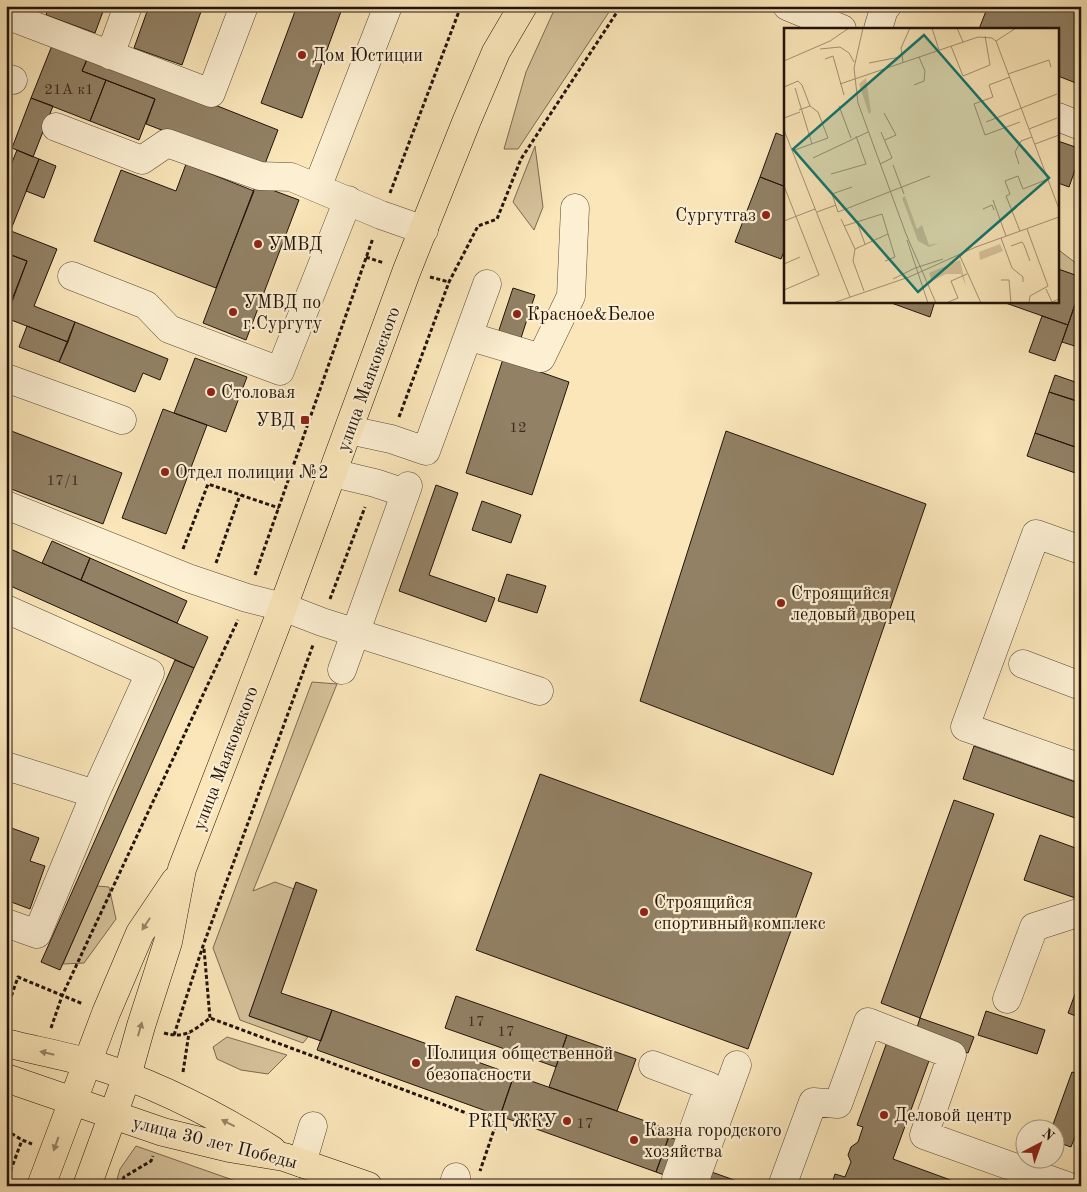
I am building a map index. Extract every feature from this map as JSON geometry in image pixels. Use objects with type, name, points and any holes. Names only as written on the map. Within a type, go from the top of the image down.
[{"type":"main road","name":"улица Маяковского","points":[[87,1186],[127,1076],[168,942],[182,869],[283,607],[407,270],[496,52],[523,6]]},
{"type":"main road","name":"улица Маяковского","points":[[41,1186],[106,1013],[140,933],[182,869]]},
{"type":"main road","points":[[6,1043],[87,1062],[127,1076],[184,1100],[293,1160]]},
{"type":"main road","name":"улица 30 лет Победы","points":[[6,1078],[163,1132],[229,1148],[293,1160],[358,1184]]},
{"type":"street","points":[[110,55],[128,6]]},
{"type":"street","points":[[6,15],[211,93],[244,6]]},
{"type":"street","points":[[317,188],[388,6]]},
{"type":"street","points":[[786,6],[840,28]]},
{"type":"street","points":[[1060,118],[1081,126]]},
{"type":"street","points":[[56,128],[142,160],[167,144],[260,176],[292,177],[381,215],[424,230]]},
{"type":"street","points":[[72,276],[146,305],[169,329],[280,371],[348,200]]},
{"type":"street","points":[[468,336],[541,358],[570,296],[575,208]]},
{"type":"street","points":[[349,430],[426,451],[487,284]]},
{"type":"street","points":[[6,378],[122,420]]},
{"type":"street","points":[[333,473],[407,490],[354,632],[342,670]]},
{"type":"street","points":[[6,505],[208,585],[283,607],[322,622],[539,691]]},
{"type":"street","points":[[1081,550],[1036,534],[965,728],[1081,768]]},
{"type":"street","points":[[6,609],[150,673],[95,794],[37,934],[6,923]]},
{"type":"street","points":[[1023,664],[1081,686]]},
{"type":"street","points":[[6,766],[95,794]]},
{"type":"street","points":[[1007,999],[1034,927],[1081,912]]},
{"type":"street","points":[[782,1186],[813,1102],[838,1104],[868,1022],[952,1055],[924,1135],[1067,1186]]},
{"type":"street","points":[[653,1065],[709,1086],[675,1186]]},
{"type":"street","points":[[693,1186],[737,1065]]},
{"type":"street","points":[[293,1160],[313,1126]]},
{"type":"path","points":[[49,1031],[62,996],[240,616],[381,215],[461,6]]},
{"type":"path","points":[[174,572],[208,484],[279,508]]},
{"type":"path","points":[[208,585],[240,495]]},
{"type":"path","points":[[203,946],[210,1018]]},
{"type":"path","points":[[6,996],[11,997],[18,976],[106,1013]]},
{"type":"path","points":[[141,1026],[174,1035],[190,1033],[210,1018]]},
{"type":"path","points":[[210,1018],[496,1124],[462,1180]]},
{"type":"path","points":[[6,1183],[22,1140]]},
{"type":"shaded area","points":[[556,6],[613,6],[518,149],[504,149],[526,72]]},
{"type":"shaded area","points":[[535,146],[543,207],[534,230],[513,202]]},
{"type":"shaded area","points":[[1060,251],[1081,267],[1079,277],[1060,270]]},
{"type":"shaded area","points":[[312,682],[337,684],[253,891],[275,882],[294,889],[249,1016],[308,1037],[303,1043],[240,1020],[213,948]]},
{"type":"shaded area","points":[[97,886],[109,887],[116,919],[84,963],[63,964]]},
{"type":"shaded area","points":[[227,1037],[287,1055],[268,1074],[241,1070],[217,1059],[213,1047]]},
{"type":"shaded area","points":[[136,1146],[250,1186],[115,1186],[120,1169]]},
{"type":"building","points":[[49,6],[105,6],[95,33],[46,15]]},
{"type":"building","points":[[149,6],[203,6],[182,65],[134,48]]},
{"type":"building","name":"Дом Юстиции","points":[[297,6],[343,6],[302,118],[261,103]]},
{"type":"building","points":[[988,6],[1081,7],[1081,85],[1060,77],[1060,28],[979,28]]},
{"type":"building","points":[[53,43],[88,57],[82,71],[106,80],[90,121],[31,98]]},
{"type":"building","points":[[89,55],[278,130],[263,169],[146,124],[155,99],[82,71]]},
{"type":"building","points":[[106,80],[155,99],[139,140],[90,121]]},
{"type":"building","points":[[31,98],[53,106],[33,157],[12,148]]},
{"type":"building","points":[[776,133],[784,136],[784,186],[760,177]]},
{"type":"building","points":[[1060,142],[1081,149],[1069,187],[1060,184]]},
{"type":"building","points":[[17,150],[39,159],[6,242],[6,177]]},
{"type":"building","points":[[39,159],[56,166],[44,198],[26,191]]},
{"type":"building","points":[[186,164],[254,191],[216,288],[94,241],[121,170],[176,191]]},
{"type":"building","name":"Сургутгаз","points":[[760,177],[784,186],[784,252],[781,259],[735,242]]},
{"type":"building","name":"УМВД","points":[[256,184],[299,200],[246,340],[203,323]]},
{"type":"building","points":[[11,231],[57,249],[34,306],[75,322],[68,342],[6,318],[27,261],[6,253],[6,242]]},
{"type":"building","points":[[6,253],[27,261],[6,315]]},
{"type":"building","points":[[1060,270],[1081,277],[1081,287],[1068,325],[1003,302],[1060,302]]},
{"type":"building","points":[[1081,287],[1081,348],[1062,342]]},
{"type":"building","name":"Красное&Белое","points":[[513,288],[535,295],[520,341],[498,333]]},
{"type":"building","points":[[889,302],[935,302],[930,317]]},
{"type":"building","points":[[1042,316],[1068,325],[1055,361],[1029,352]]},
{"type":"building","points":[[75,322],[168,359],[160,380],[143,373],[135,392],[59,362]]},
{"type":"building","points":[[27,326],[68,342],[59,362],[19,347]]},
{"type":"building","name":"Столовая","points":[[195,358],[247,377],[226,432],[174,413]]},
{"type":"building","points":[[503,359],[569,382],[532,495],[466,473]]},
{"type":"building","points":[[1055,375],[1081,384],[1079,402],[1049,392]]},
{"type":"building","points":[[1049,392],[1081,402],[1081,449],[1035,433]]},
{"type":"building","name":"Отдел полиции №2","points":[[163,409],[207,425],[166,534],[122,518]]},
{"type":"building","points":[[6,429],[122,473],[103,524],[6,487]]},
{"type":"building","name":"Строящийся ледовый дворец","points":[[726,431],[926,504],[833,775],[640,701]]},
{"type":"building","points":[[1035,433],[1081,449],[1081,475],[1027,456]]},
{"type":"building","points":[[436,485],[458,493],[429,575],[495,598],[486,622],[399,591]]},
{"type":"building","points":[[482,501],[521,515],[511,543],[472,530]]},
{"type":"building","points":[[52,541],[90,558],[81,580],[42,563]]},
{"type":"building","points":[[6,547],[208,637],[194,668],[6,584]]},
{"type":"building","points":[[90,558],[187,601],[177,623],[81,580]]},
{"type":"building","points":[[507,574],[546,586],[537,613],[498,601]]},
{"type":"building","points":[[175,660],[194,668],[60,970],[41,962]]},
{"type":"building","points":[[974,746],[1081,784],[1081,820],[963,779]]},
{"type":"building","name":"Строящийся спортивный комплекс","points":[[540,774],[812,873],[748,1049],[476,950]]},
{"type":"building","points":[[954,800],[994,814],[920,1018],[881,1003]]},
{"type":"building","points":[[6,826],[39,838],[30,861],[45,866],[30,909],[6,900]]},
{"type":"building","points":[[1040,835],[1081,850],[1081,900],[1024,880]]},
{"type":"building","points":[[296,882],[317,890],[281,993],[332,1010],[321,1041],[249,1016]]},
{"type":"building","points":[[1081,978],[1081,1018],[1068,1013]]},
{"type":"building","points":[[456,996],[567,1035],[556,1067],[445,1028]]},
{"type":"building","name":"Полиция общественной безопасности","points":[[332,1010],[514,1075],[500,1116],[317,1050]]},
{"type":"building","points":[[986,1011],[1045,1030],[1037,1054],[978,1035]]},
{"type":"building","points":[[920,1018],[974,1037],[968,1053],[915,1034]]},
{"type":"building","points":[[567,1035],[636,1059],[617,1111],[549,1087]]},
{"type":"building","name":"Деловой центр","points":[[887,1042],[930,1058],[893,1159],[967,1186],[831,1186],[835,1174],[845,1177],[851,1162],[848,1155],[851,1147],[858,1142],[863,1127],[857,1125]]},
{"type":"building","points":[[1072,1072],[1081,1075],[1081,1121],[1071,1147],[1064,1145],[1064,1120],[1055,1120]]},
{"type":"building","points":[[514,1075],[671,1130],[656,1172],[500,1116]]},
{"type":"building","points":[[669,1137],[712,1152],[694,1186],[656,1172]]},
{"type":"building","points":[[706,1170],[751,1186],[700,1186]]},
{"type":"place","name":"Дом Юстиции","points":[[302,55]]},
{"type":"place","name":"Сургутгаз","points":[[766,215]]},
{"type":"place","name":"УМВД","points":[[258,244]]},
{"type":"place","name":"УМВД по г.Сургуту","points":[[233,312]]},
{"type":"place","name":"Красное&Белое","points":[[517,314]]},
{"type":"place","name":"Столовая","points":[[211,392]]},
{"type":"place","name":"УВД","points":[[305,420]]},
{"type":"place","name":"Отдел полиции №2","points":[[165,472]]},
{"type":"place","name":"Строящийся ледовый дворец","points":[[781,603]]},
{"type":"place","name":"Строящийся спортивный комплекс","points":[[644,912]]},
{"type":"place","name":"Полиция общественной безопасности","points":[[416,1063]]},
{"type":"place","name":"Деловой центр","points":[[884,1115]]},
{"type":"place","name":"РКЦ ЖКУ","points":[[567,1121]]},
{"type":"place","name":"Казна городского хозяйства","points":[[634,1140]]}]
